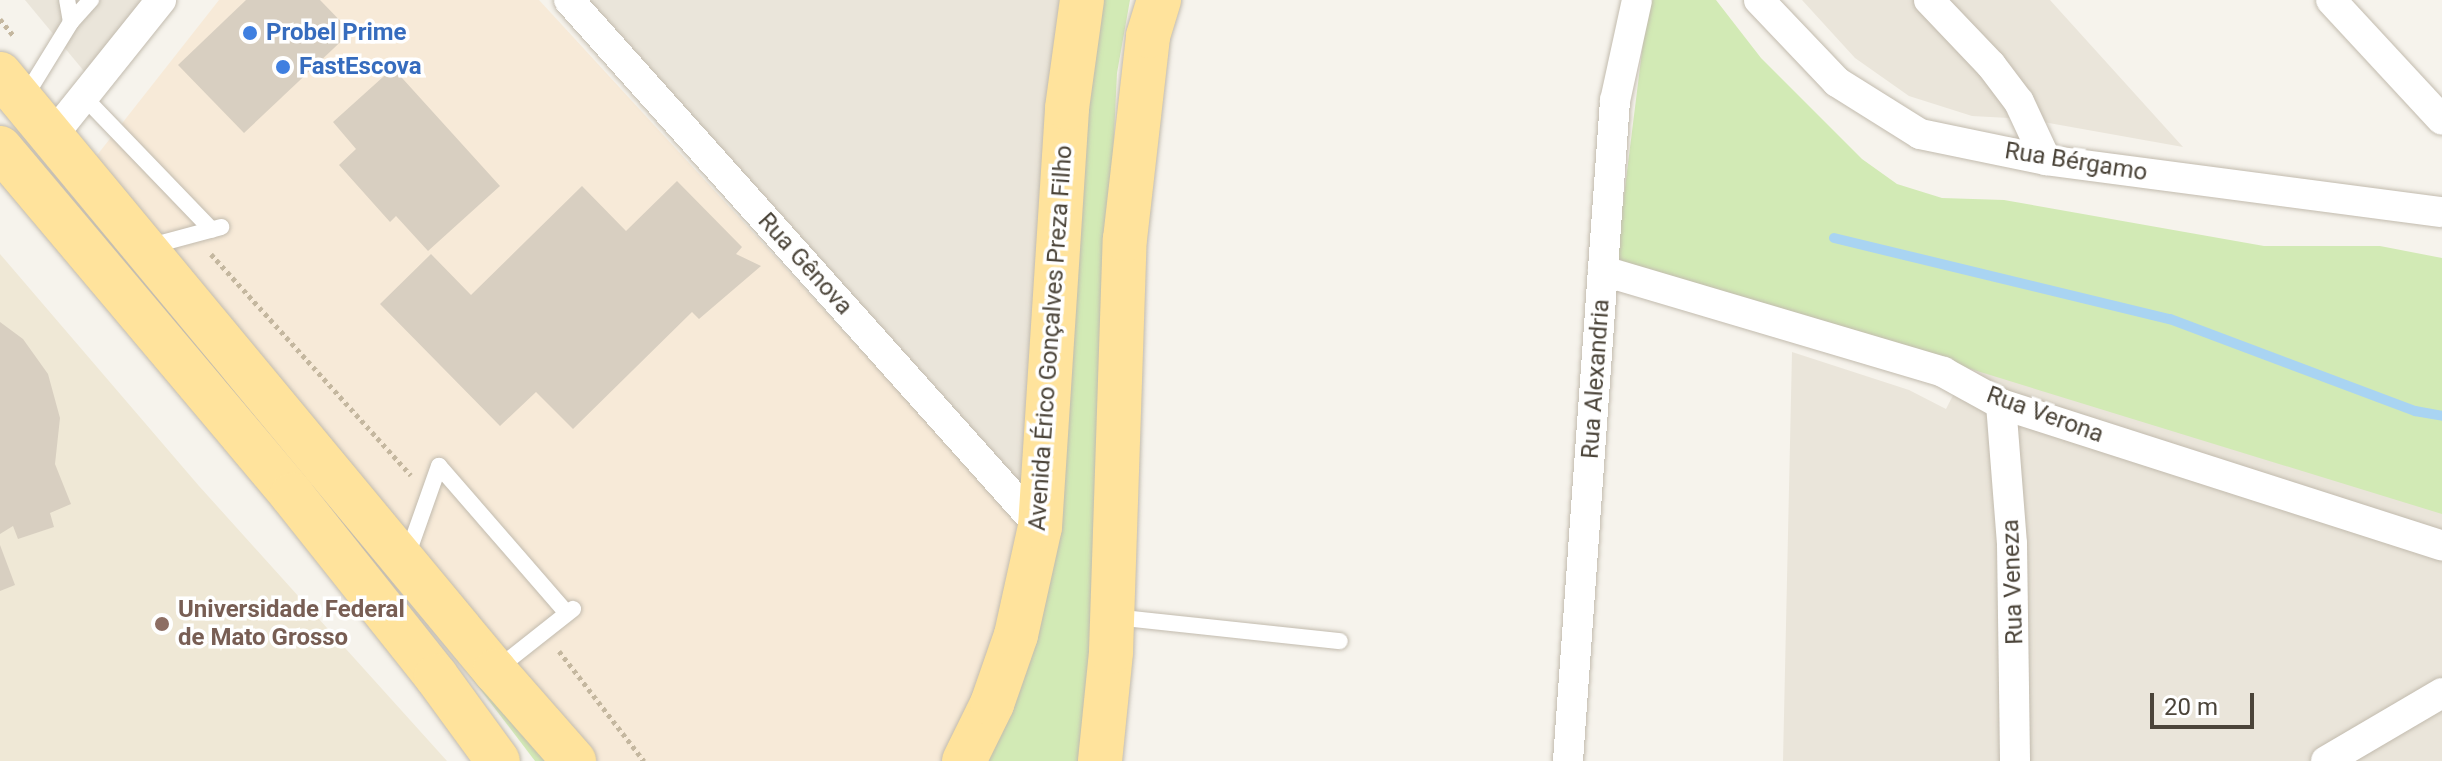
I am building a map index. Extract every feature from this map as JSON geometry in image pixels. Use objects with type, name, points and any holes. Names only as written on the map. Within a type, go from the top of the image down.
[{"type":"main road","name":"Avenida Érico Gonçalves Preza Filho","points":[[964,761],[992,704],[1016,635],[1040,527],[1067,108],[1082,0]]},
{"type":"main road","points":[[1100,761],[1113,617],[1125,239],[1148,36],[1159,0]]},
{"type":"main road","points":[[12,87],[495,671],[574,761]]},
{"type":"main road","points":[[0,148],[292,495],[436,676],[498,761]]},
{"type":"street","points":[[53,135],[161,0]]},
{"type":"street","name":"Rua Gênova","points":[[569,0],[1040,527]]},
{"type":"street","name":"Rua Alexandria","points":[[1568,761],[1615,101],[1637,0]]},
{"type":"street","name":"Rua Bérgamo","points":[[1759,0],[1837,82],[1920,134],[2046,160],[2442,212]]},
{"type":"street","points":[[1929,0],[1991,65],[2019,102],[2046,160]]},
{"type":"street","points":[[2331,0],[2442,120]]},
{"type":"street","name":"Rua Verona","points":[[1603,271],[1943,372],[2001,404],[2442,546]]},
{"type":"street","name":"Rua Veneza","points":[[2001,404],[2013,558],[2015,761]]},
{"type":"street","points":[[2326,761],[2442,693]]},
{"type":"lane","points":[[67,0],[71,22]]},
{"type":"lane","points":[[12,87],[91,0]]},
{"type":"lane","points":[[82,95],[218,228],[146,247]]},
{"type":"lane","points":[[405,562],[439,466],[571,611],[495,671]]},
{"type":"lane","points":[[1113,617],[1340,641]]},
{"type":"path","points":[[194,236],[429,495]]},
{"type":"path","points":[[545,631],[644,761]]},
{"type":"shaded area","points":[[25,0],[153,0],[93,82]]},
{"type":"shaded area","points":[[219,0],[539,0],[1021,524],[1015,581],[947,761],[597,761],[94,159]]},
{"type":"shaded area","points":[[581,0],[1066,0],[1035,505]]},
{"type":"shaded area","points":[[1802,0],[2050,0],[2183,147],[2027,119],[1972,116],[1909,96],[1855,58]]},
{"type":"shaded area","name":"Universidade Federal de Mato Grosso","points":[[0,254],[199,486],[447,761],[0,761]]},
{"type":"shaded area","points":[[1792,352],[1909,390],[1946,409],[1974,354],[2442,494],[2442,761],[1783,761]]},
{"type":"green space","points":[[1097,0],[1130,0],[1117,73],[1084,761],[983,761],[1070,347]]},
{"type":"green space","points":[[1652,0],[1716,0],[1761,58],[1862,159],[1897,184],[1942,198],[2004,200],[2264,246],[2380,246],[2442,258],[2442,514],[1616,260],[1647,11]]},
{"type":"green space","points":[[445,643],[555,761],[535,761]]},
{"type":"building","points":[[246,0],[320,0],[351,32],[244,133],[178,65]]},
{"type":"building","points":[[393,68],[500,186],[428,251],[396,216],[390,222],[339,165],[356,149],[333,122]]},
{"type":"building","points":[[677,181],[742,247],[736,254],[761,266],[699,319],[692,312],[573,429],[536,392],[500,426],[380,304],[431,254],[471,295],[582,186],[626,231]]},
{"type":"building","points":[[0,322],[23,339],[48,374],[60,418],[55,464],[71,504],[50,513],[54,527],[18,539],[13,526],[0,534]]},
{"type":"building","points":[[0,545],[15,585],[0,591]]},
{"type":"waterway","points":[[1834,238],[2170,319],[2415,411],[2442,416]]},
{"type":"place","name":"Probel Prime","points":[[250,33]]},
{"type":"place","name":"FastEscova","points":[[283,67]]},
{"type":"place","name":"Universidade Federal de Mato Grosso","points":[[162,624]]}]
